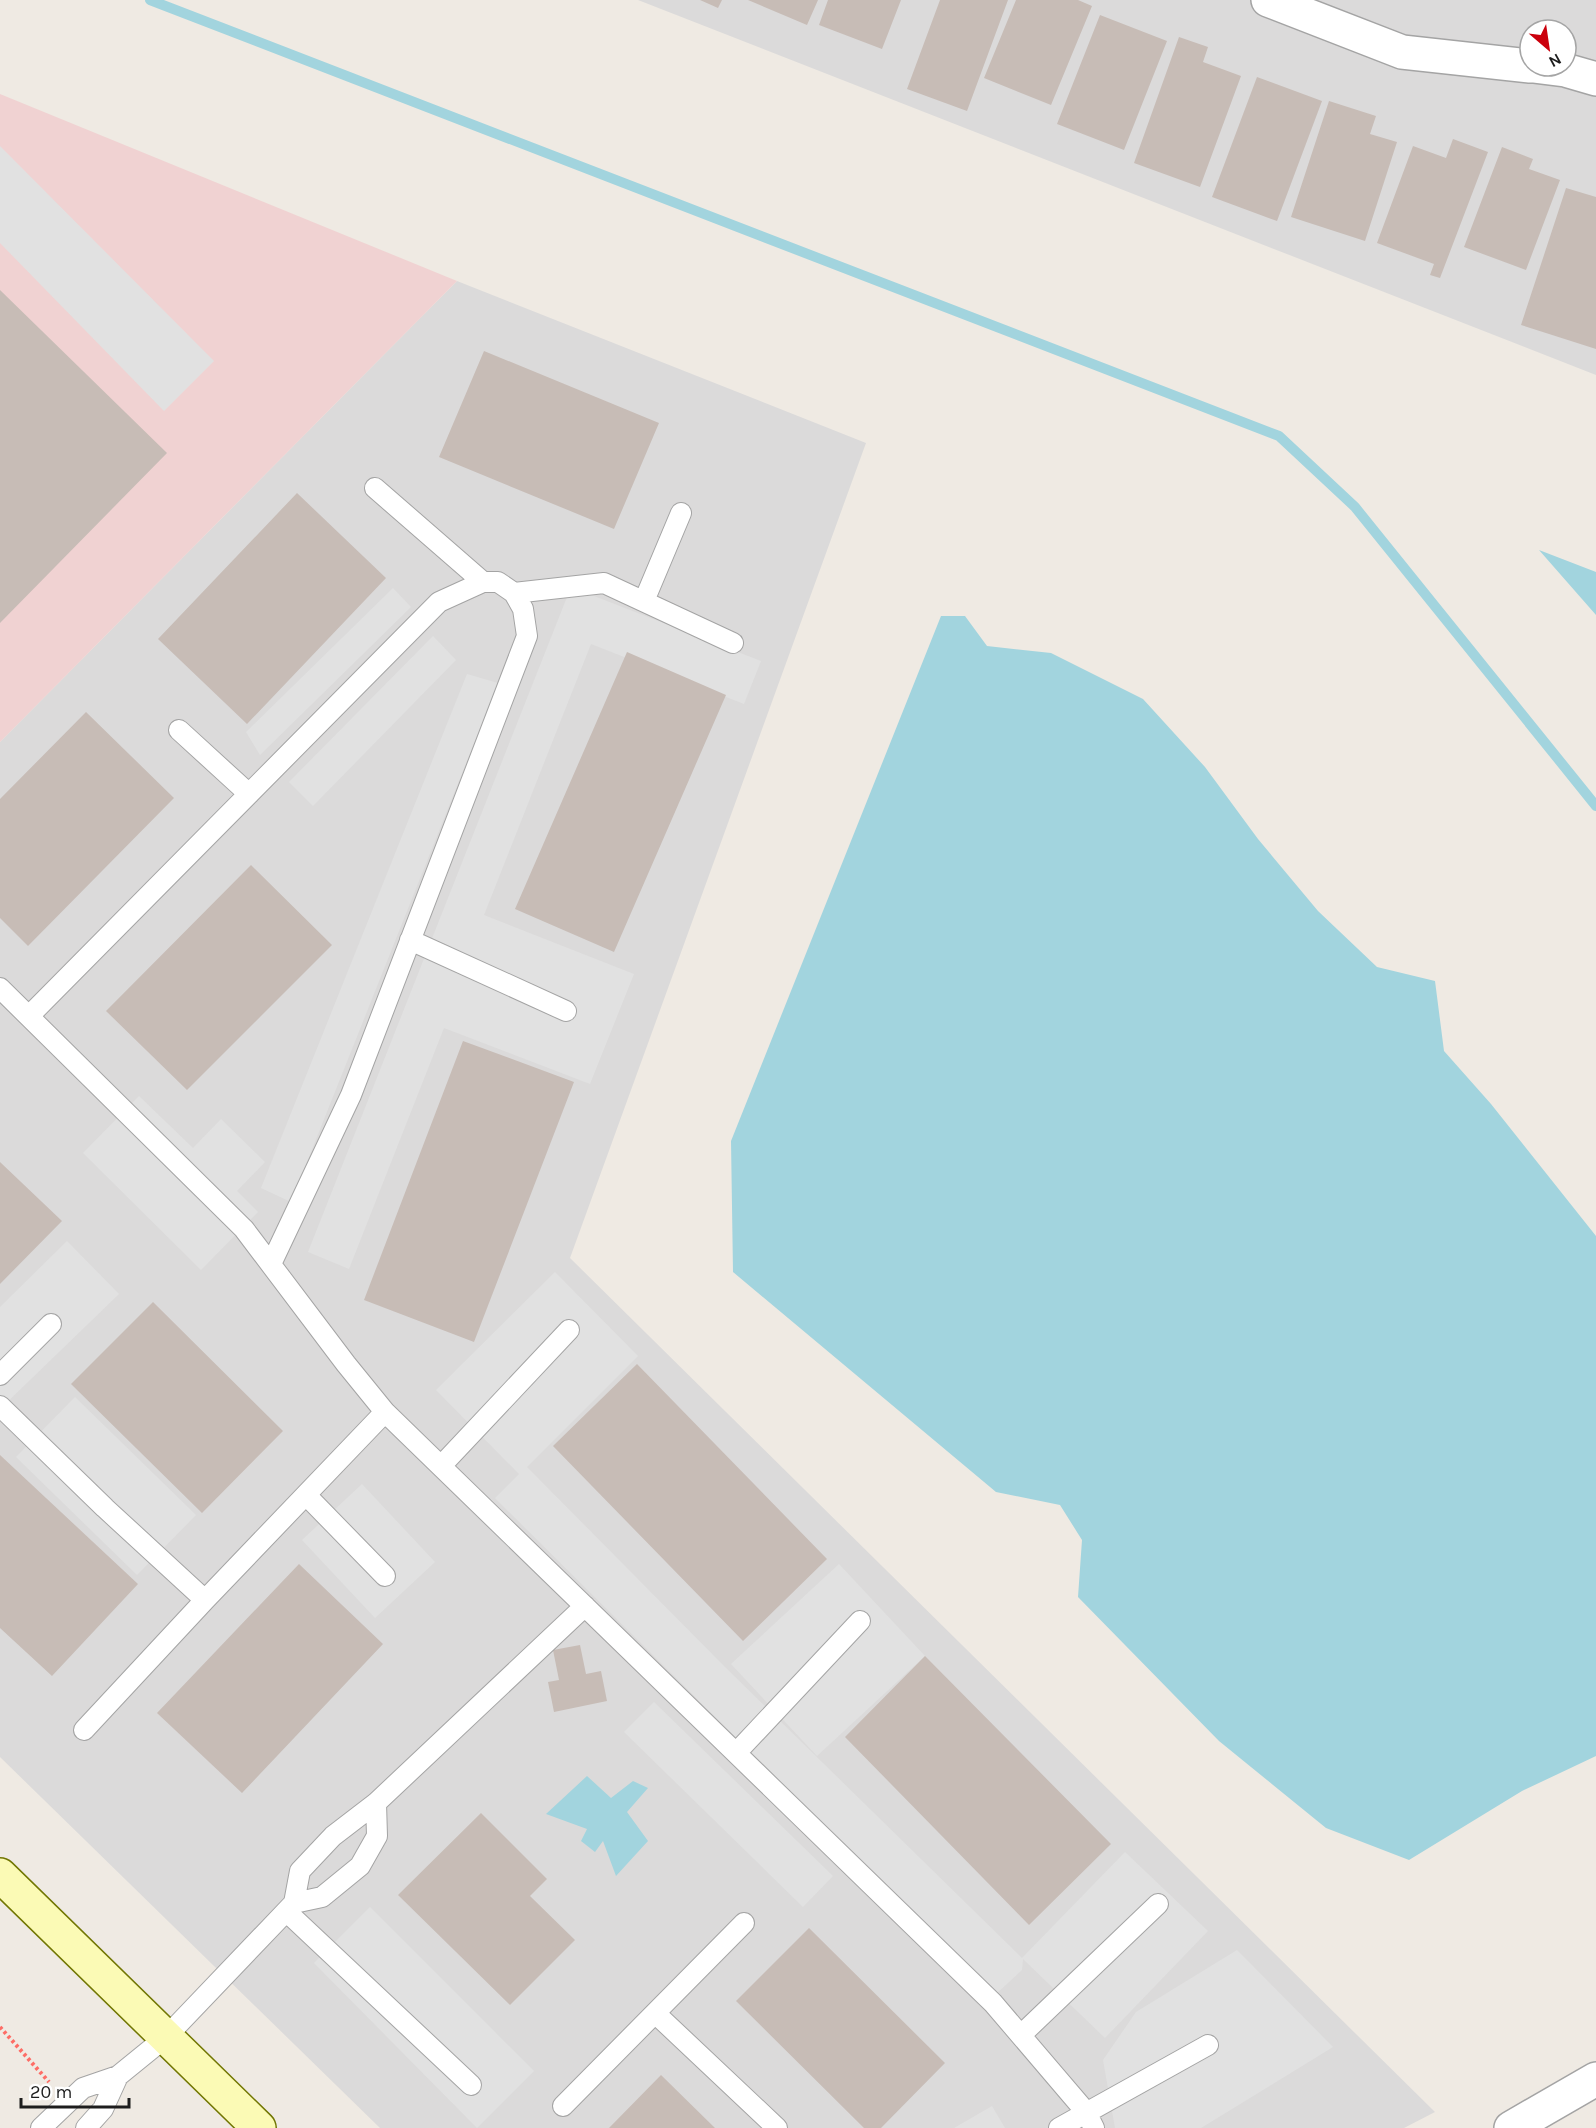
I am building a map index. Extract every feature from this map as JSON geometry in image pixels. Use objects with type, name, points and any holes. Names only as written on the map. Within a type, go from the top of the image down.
[{"type":"main road","points":[[0,1875],[259,2128]]},
{"type":"street","points":[[1268,0],[1402,51],[1518,64]]},
{"type":"street","points":[[1578,74],[1596,79]]},
{"type":"street","points":[[1511,2128],[1596,2079]]},
{"type":"lane","points":[[375,488],[483,582]]},
{"type":"lane","points":[[644,601],[681,513]]},
{"type":"lane","points":[[29,1016],[439,602],[483,582],[498,582],[514,593],[524,609],[527,636],[351,1095],[271,1264]]},
{"type":"lane","points":[[514,593],[604,583],[734,643]]},
{"type":"lane","points":[[178,730],[249,794]]},
{"type":"lane","points":[[410,939],[566,1011]]},
{"type":"lane","points":[[0,988],[244,1229],[385,1412],[993,2003],[1090,2120]]},
{"type":"lane","points":[[0,1375],[51,1324]]},
{"type":"lane","points":[[441,1466],[569,1330]]},
{"type":"lane","points":[[0,1406],[105,1508],[205,1600]]},
{"type":"lane","points":[[84,1730],[385,1412]]},
{"type":"lane","points":[[306,1495],[385,1576]]},
{"type":"lane","points":[[291,1907],[300,1871],[333,1836],[376,1803],[585,1606]]},
{"type":"lane","points":[[736,1753],[860,1621]]},
{"type":"lane","points":[[40,2128],[83,2088],[118,2076],[166,2037],[291,1907],[322,1897],[360,1866],[377,1836],[376,1803]]},
{"type":"lane","points":[[1021,2035],[1158,1904]]},
{"type":"lane","points":[[291,1907],[471,2085]]},
{"type":"lane","points":[[563,2106],[744,1923]]},
{"type":"lane","points":[[655,2013],[777,2128]]},
{"type":"lane","points":[[1059,2128],[1090,2120],[1208,2044]]},
{"type":"lane","points":[[86,2128],[103,2109],[118,2076]]},
{"type":"path","points":[[0,2027],[53,2087]]},
{"type":"shaded area","points":[[638,0],[1596,0],[1596,375]]},
{"type":"shaded area","points":[[0,94],[457,281],[0,742]]},
{"type":"shaded area","points":[[0,146],[214,361],[164,411],[0,243]]},
{"type":"shaded area","points":[[457,281],[866,443],[570,1258],[1435,2112],[1404,2128],[380,2128],[0,1757],[0,742]]},
{"type":"shaded area","points":[[571,587],[761,661],[744,704],[591,644],[484,915],[634,974],[590,1084],[444,1028],[349,1269],[308,1252]]},
{"type":"shaded area","points":[[393,588],[411,607],[260,755],[246,732]]},
{"type":"shaded area","points":[[433,636],[456,660],[313,806],[289,782]]},
{"type":"shaded area","points":[[467,674],[498,683],[291,1202],[261,1188]]},
{"type":"shaded area","points":[[139,1096],[193,1148],[221,1119],[265,1162],[237,1191],[258,1212],[201,1270],[83,1153]]},
{"type":"shaded area","points":[[67,1241],[119,1294],[0,1409],[0,1307]]},
{"type":"shaded area","points":[[555,1272],[638,1356],[527,1467],[725,1667],[1022,1958],[1125,1852],[1208,1931],[1105,2038],[1023,1959],[1022,1970],[995,1995],[495,1498],[519,1474],[436,1390]]},
{"type":"shaded area","points":[[75,1397],[196,1515],[137,1575],[16,1457]]},
{"type":"shaded area","points":[[362,1484],[435,1562],[375,1618],[302,1540]]},
{"type":"shaded area","points":[[839,1564],[925,1656],[817,1756],[731,1664]]},
{"type":"shaded area","points":[[654,1702],[833,1876],[803,1907],[624,1732]]},
{"type":"shaded area","points":[[370,1907],[534,2071],[477,2128],[314,1963]]},
{"type":"shaded area","points":[[1237,1950],[1333,2047],[1201,2128],[1115,2128],[1103,2060],[1136,2012]]},
{"type":"shaded area","points":[[992,2106],[1005,2128],[954,2128]]},
{"type":"water","points":[[1539,550],[1596,572],[1596,615]]},
{"type":"water","points":[[941,616],[965,616],[987,646],[1051,653],[1143,699],[1205,767],[1258,839],[1318,911],[1377,967],[1435,981],[1444,1051],[1491,1104],[1596,1236],[1596,1756],[1522,1791],[1409,1860],[1326,1828],[1219,1741],[1078,1597],[1082,1540],[1060,1505],[996,1492],[733,1272],[731,1141]]},
{"type":"water","points":[[587,1776],[611,1798],[633,1781],[648,1788],[627,1812],[648,1841],[616,1876],[603,1841],[595,1852],[581,1841],[587,1829],[546,1814]]},
{"type":"building","points":[[700,0],[722,0],[718,8]]},
{"type":"building","points":[[748,0],[818,0],[807,25]]},
{"type":"building","points":[[828,0],[901,0],[882,49],[819,25]]},
{"type":"building","points":[[940,0],[1008,0],[967,111],[907,89]]},
{"type":"building","points":[[1016,0],[1078,0],[1092,6],[1051,105],[984,78]]},
{"type":"building","points":[[1100,15],[1167,41],[1124,150],[1057,124]]},
{"type":"building","points":[[1179,37],[1208,47],[1203,62],[1241,76],[1200,187],[1134,163]]},
{"type":"building","points":[[1257,77],[1322,101],[1277,221],[1212,197]]},
{"type":"building","points":[[1329,101],[1376,116],[1370,134],[1397,142],[1365,241],[1291,217]]},
{"type":"building","points":[[1453,139],[1488,152],[1440,278],[1430,275],[1434,264],[1377,243],[1413,146],[1446,158]]},
{"type":"building","points":[[1502,147],[1533,159],[1529,169],[1560,180],[1526,270],[1464,247]]},
{"type":"building","points":[[1566,188],[1596,197],[1596,349],[1521,325]]},
{"type":"building","points":[[0,290],[167,453],[0,623]]},
{"type":"building","points":[[484,351],[659,423],[614,529],[439,457]]},
{"type":"building","points":[[297,493],[386,578],[247,724],[158,639]]},
{"type":"building","points":[[627,652],[726,695],[614,952],[515,909]]},
{"type":"building","points":[[86,712],[174,798],[28,946],[0,918],[0,799]]},
{"type":"building","points":[[251,865],[332,945],[187,1090],[106,1011]]},
{"type":"building","points":[[463,1041],[574,1082],[474,1342],[364,1300]]},
{"type":"building","points":[[0,1162],[62,1221],[0,1284]]},
{"type":"building","points":[[153,1302],[283,1431],[202,1513],[71,1384]]},
{"type":"building","points":[[637,1364],[827,1559],[743,1641],[553,1446]]},
{"type":"building","points":[[0,1455],[138,1584],[52,1676],[0,1628]]},
{"type":"building","points":[[299,1564],[383,1644],[242,1793],[157,1713]]},
{"type":"building","points":[[580,1645],[586,1674],[601,1671],[607,1701],[554,1712],[548,1682],[559,1680],[553,1650]]},
{"type":"building","points":[[925,1656],[1111,1844],[1029,1925],[845,1737]]},
{"type":"building","points":[[481,1813],[547,1879],[530,1896],[575,1940],[510,2005],[398,1895]]},
{"type":"building","points":[[809,1928],[945,2063],[881,2128],[864,2128],[736,2001]]},
{"type":"building","points":[[661,2075],[715,2128],[609,2128]]},
{"type":"waterway","points":[[150,0],[1279,436],[1355,507],[1596,806]]}]
